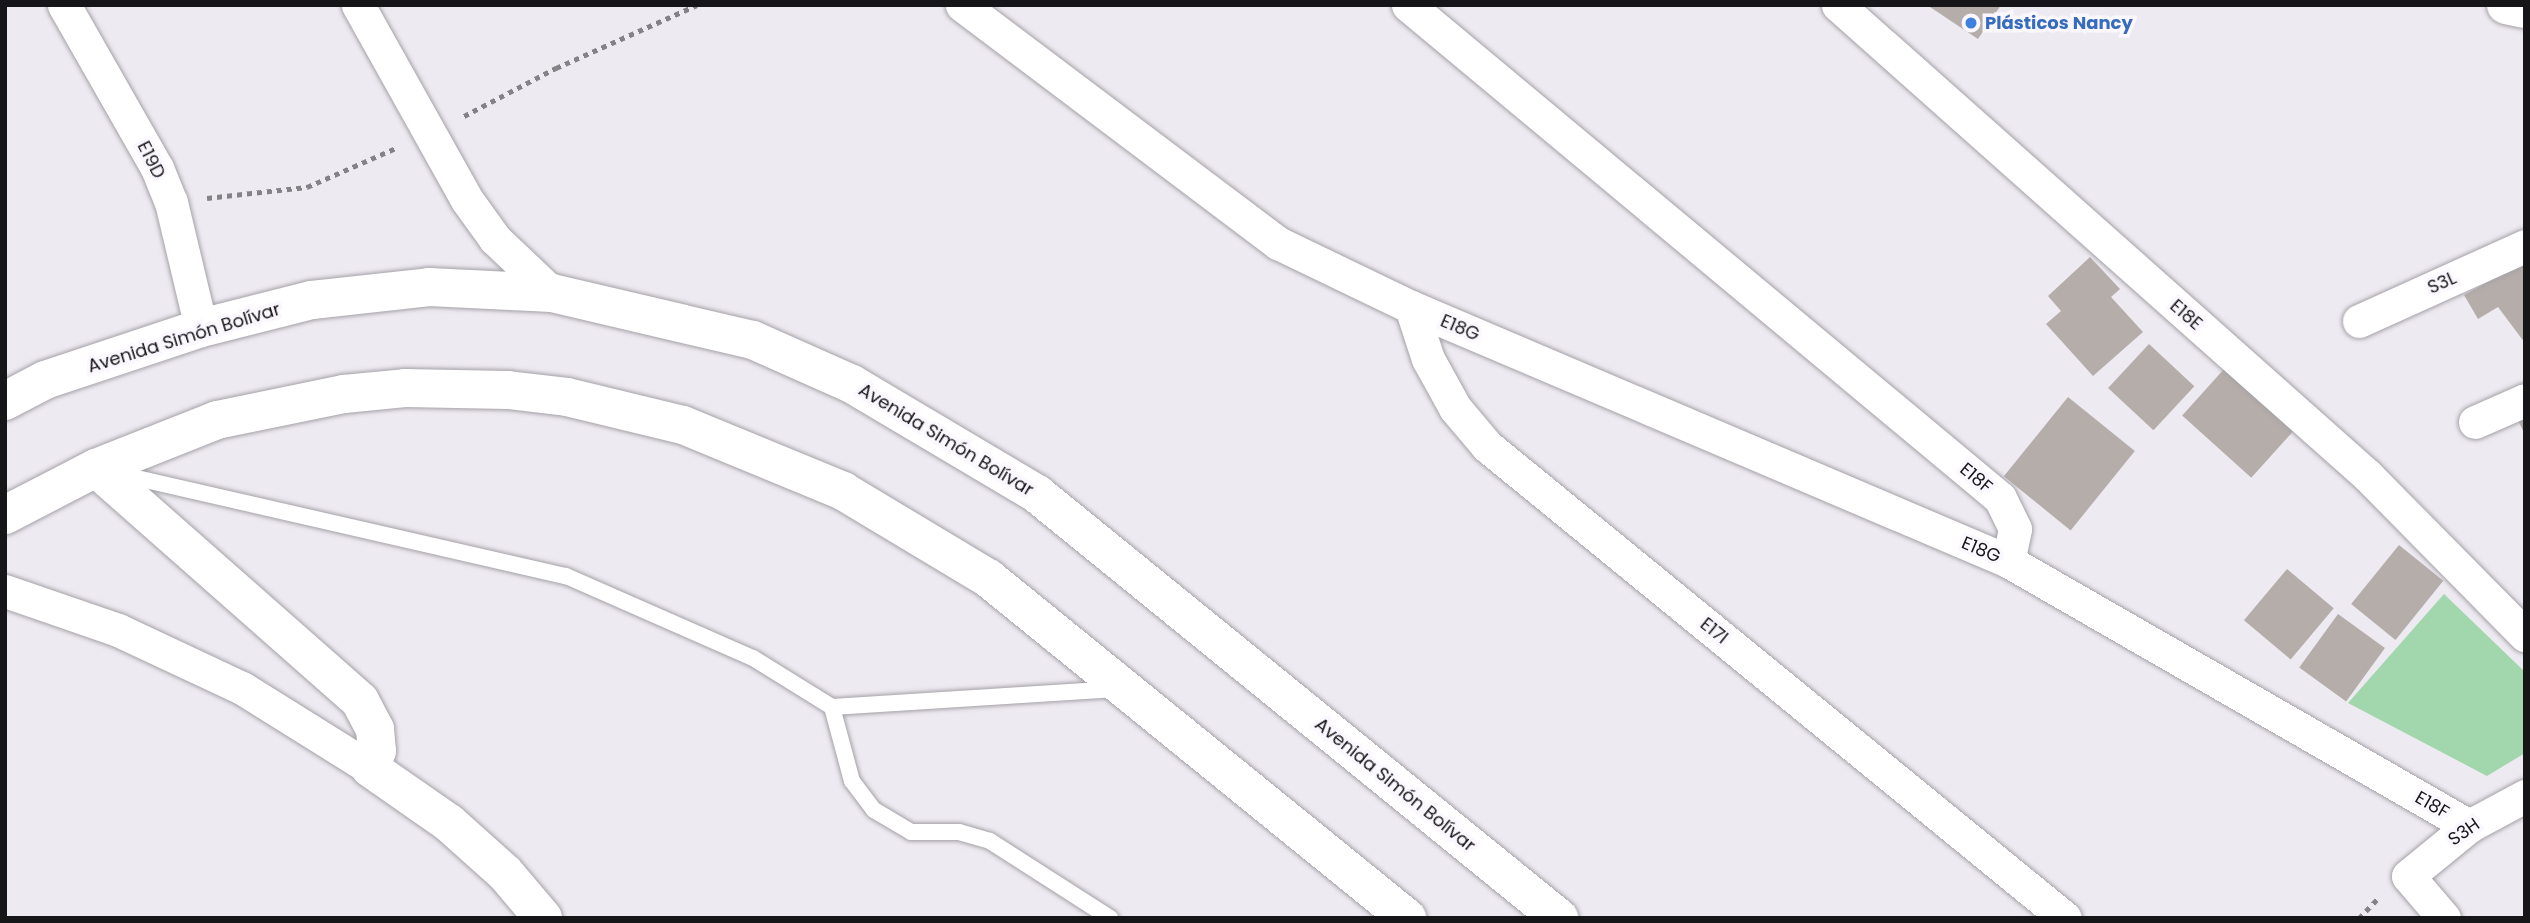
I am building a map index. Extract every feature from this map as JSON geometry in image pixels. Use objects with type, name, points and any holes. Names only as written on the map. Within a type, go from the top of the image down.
[{"type":"main road","points":[[2506,5],[2525,9]]},
{"type":"main road","name":"Avenida Simón Bolívar","points":[[5,401],[45,380],[201,328],[312,300],[429,287],[552,293],[753,340],[852,384],[948,437],[1037,494],[1559,918]]},
{"type":"main road","points":[[5,527],[22,507],[96,468],[217,420],[344,394],[462,387],[567,397],[683,425],[843,491],[988,578],[1407,918]]},
{"type":"main road","points":[[96,468],[360,701],[375,729],[377,751],[370,768],[449,823],[505,873],[543,918]]},
{"type":"street","name":"E19D","points":[[64,5],[157,168],[171,202],[201,328]]},
{"type":"street","points":[[358,5],[467,200],[495,239],[552,293]]},
{"type":"street","name":"E18G","points":[[962,5],[1278,243],[1411,307],[2008,561]]},
{"type":"street","name":"E18F","points":[[1408,5],[2000,498],[2015,529],[2008,561],[2469,826]]},
{"type":"street","name":"E18E","points":[[1838,5],[2368,475],[2525,635]]},
{"type":"street","name":"S3L","points":[[2359,321],[2525,246]]},
{"type":"street","name":"E17l","points":[[1411,307],[1428,359],[1455,408],[1486,446],[2065,918]]},
{"type":"street","points":[[2475,422],[2525,400]]},
{"type":"street","points":[[5,591],[118,630],[242,688],[370,768]]},
{"type":"street","name":"S3H","points":[[2444,918],[2408,876],[2469,826],[2525,796]]},
{"type":"lane","points":[[96,468],[566,576],[753,657],[832,707],[1124,688]]},
{"type":"lane","points":[[832,707],[852,781],[874,810],[911,832],[958,832],[990,841],[1110,918]]},
{"type":"green space","points":[[2444,594],[2525,672],[2525,753],[2487,776],[2348,703]]},
{"type":"building","name":"Plásticos Nancy","points":[[1927,5],[2001,5],[1978,39]]},
{"type":"building","points":[[2090,257],[2120,289],[2111,297],[2143,332],[2093,376],[2046,324],[2061,311],[2048,296]]},
{"type":"building","points":[[2525,262],[2525,343],[2498,307],[2478,319],[2464,295]]},
{"type":"building","points":[[2149,344],[2194,386],[2153,430],[2108,388]]},
{"type":"building","points":[[2225,368],[2294,430],[2251,478],[2182,416]]},
{"type":"building","points":[[2068,397],[2135,451],[2071,530],[2004,476]]},
{"type":"building","points":[[2525,414],[2525,435],[2517,418]]},
{"type":"building","points":[[2399,545],[2443,581],[2395,640],[2351,604]]},
{"type":"building","points":[[2287,569],[2334,608],[2291,660],[2244,620]]},
{"type":"building","points":[[2338,614],[2385,648],[2346,701],[2299,667]]},
{"type":"place","name":"Plásticos Nancy","points":[[1971,23]]}]
